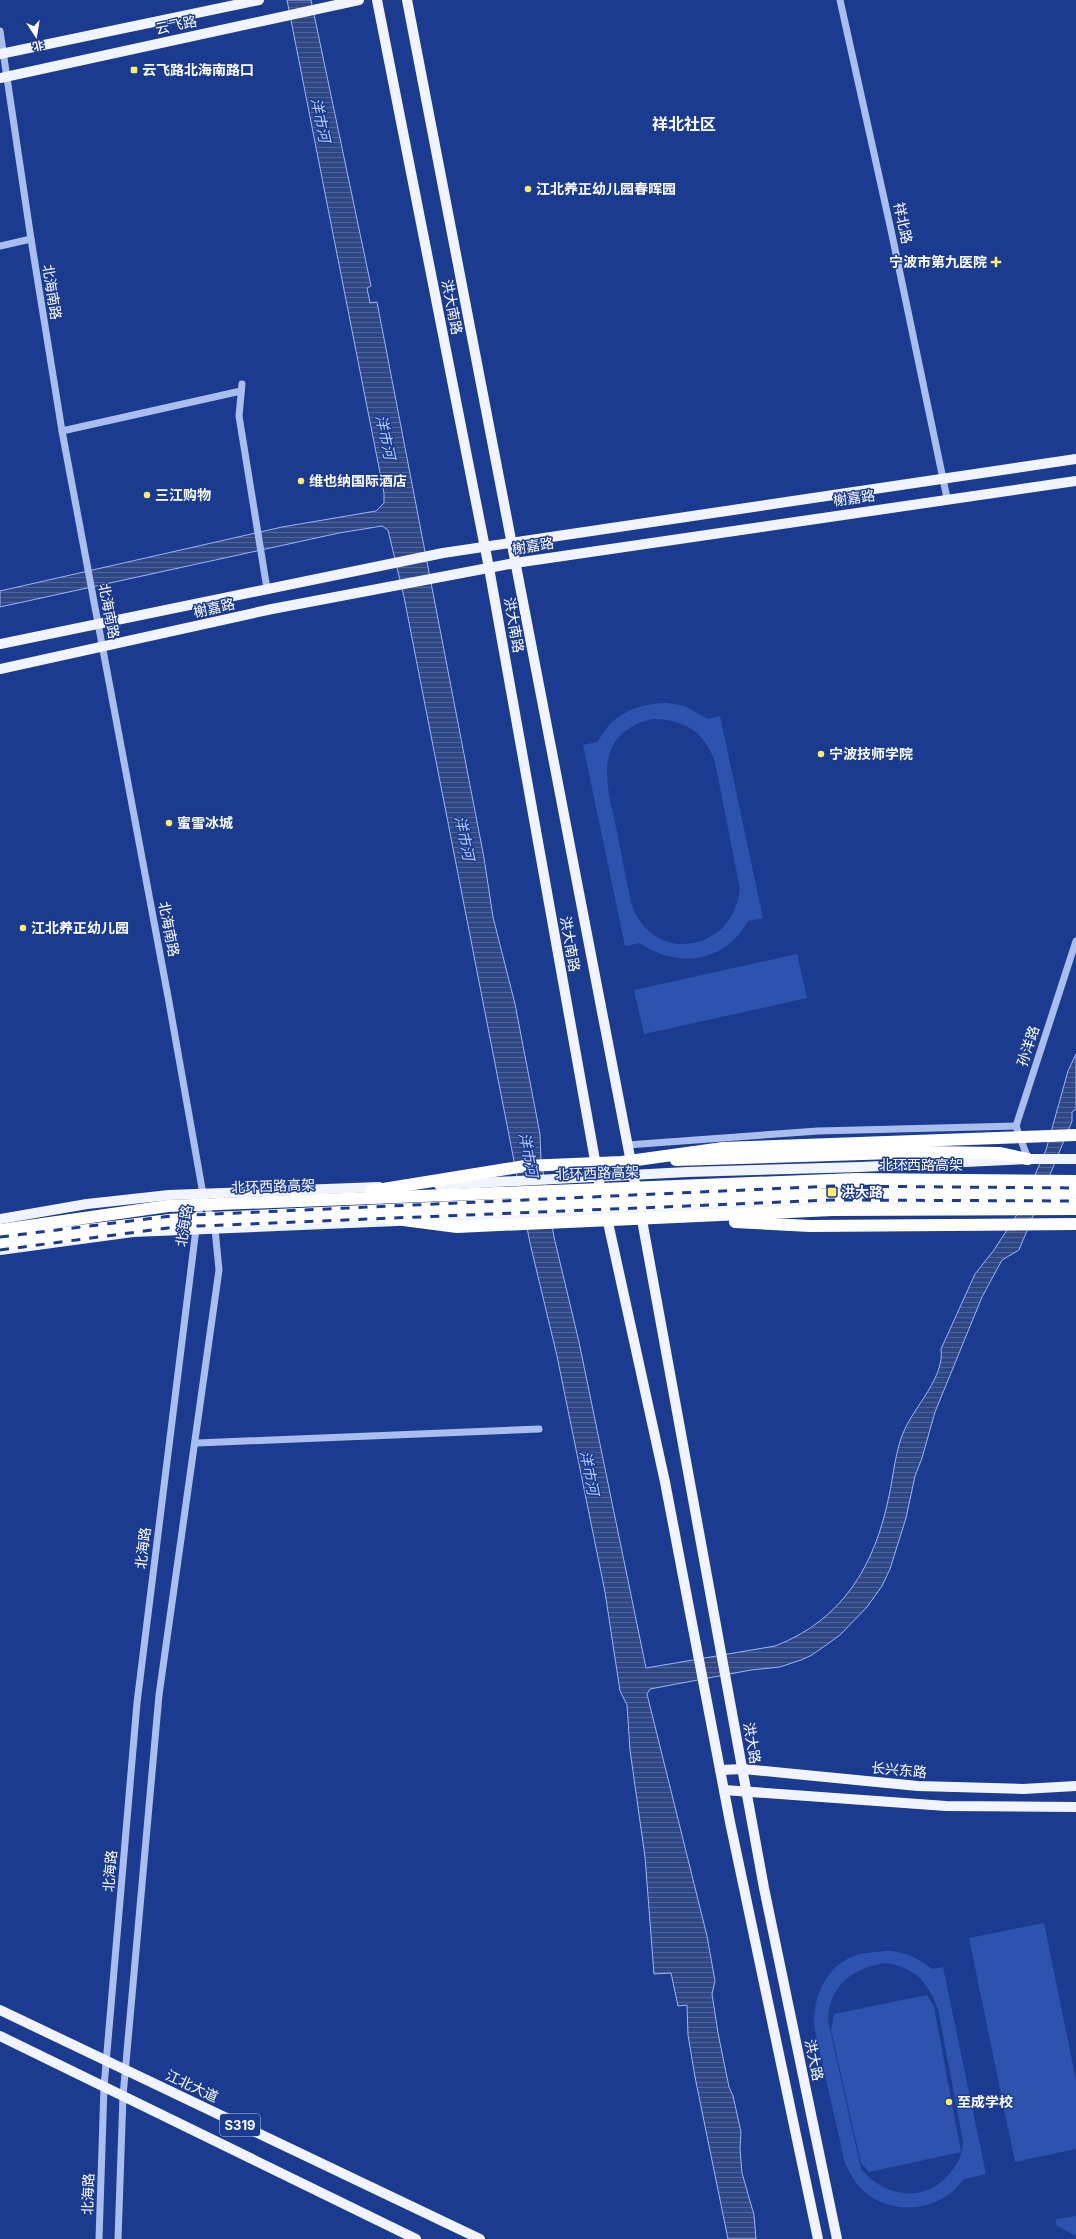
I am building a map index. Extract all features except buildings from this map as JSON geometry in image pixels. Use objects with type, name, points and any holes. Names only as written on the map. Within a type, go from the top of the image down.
[{"type":"highway","points":[[622,1162],[724,1148],[1076,1135]]},
{"type":"highway","points":[[325,1199],[525,1166],[924,1152],[1000,1153],[1028,1159]]},
{"type":"highway","name":"北环西路高架","points":[[0,1230],[168,1206],[856,1179],[1076,1181]]},
{"type":"highway","name":"北环西路高架","points":[[0,1242],[136,1225],[239,1218],[806,1195],[1076,1192]]},
{"type":"highway","points":[[357,1213],[457,1227],[832,1210],[1076,1209]]},
{"type":"highway","points":[[686,1217],[810,1226],[1076,1224]]},
{"type":"main road","name":"云飞路","points":[[2,54],[258,0]]},
{"type":"main road","name":"云飞路","points":[[4,78],[359,0]]},
{"type":"main road","name":"洪大南路","points":[[377,0],[485,546],[598,1177],[665,1482],[720,1770]]},
{"type":"main road","name":"洪大南路","points":[[407,0],[632,1175],[648,1250]]},
{"type":"main road","name":"榭嘉路","points":[[0,644],[97,618],[266,584],[374,567],[443,553],[1076,459]]},
{"type":"main road","name":"榭嘉路","points":[[0,669],[272,610],[515,563],[947,498],[1076,481]]},
{"type":"main road","points":[[0,1219],[87,1204],[203,1194],[632,1175],[868,1167],[1028,1159],[1076,1159]]},
{"type":"main road","points":[[0,1250],[133,1232],[517,1216],[640,1209],[955,1200],[1076,1202]]},
{"type":"main road","name":"洪大路","points":[[648,1250],[764,1888],[837,2239]]},
{"type":"main road","name":"长兴东路","points":[[720,1770],[743,1769],[918,1786],[1023,1789],[1076,1786]]},
{"type":"main road","points":[[720,1770],[818,2239]]},
{"type":"main road","points":[[724,1790],[946,1806],[1076,1807]]},
{"type":"main road","name":"江北大道","points":[[0,2010],[480,2239]]},
{"type":"main road","name":"S319","points":[[0,2036],[416,2239]]},
{"type":"street","name":"祥北路","points":[[840,0],[891,230],[947,498]]},
{"type":"street","name":"北海南路","points":[[0,31],[4,78],[62,431],[203,1194]]},
{"type":"street","points":[[0,246],[30,239]]},
{"type":"street","points":[[62,431],[241,387],[239,416],[266,584]]},
{"type":"street","name":"孙洋路","points":[[1016,1126],[1073,959],[1076,941]]},
{"type":"street","points":[[627,1145],[818,1131],[1016,1126],[1028,1159]]},
{"type":"street","name":"北海路","points":[[118,2239],[123,2096],[158,1694],[219,1270],[215,1228],[203,1194]]},
{"type":"street","name":"北海路","points":[[99,2239],[104,2087],[137,1703],[196,1229],[203,1194]]},
{"type":"street","points":[[198,1443],[539,1429]]},
{"type":"shaded area","points":[[667,703],[685,706],[708,719],[720,716],[763,918],[748,921],[738,935],[727,946],[699,958],[684,959],[669,956],[654,951],[640,943],[625,946],[583,745],[598,742],[610,724],[626,712],[646,705]],"holes":[[[652,719],[674,722],[692,729],[699,735],[711,752],[715,762],[740,889],[734,911],[723,927],[708,938],[690,944],[672,943],[655,936],[641,923],[631,903],[609,794],[607,777],[608,762],[612,748],[620,736],[633,726]]]},
{"type":"shaded area","points":[[797,954],[807,998],[644,1034],[634,990]]},
{"type":"shaded area","points":[[1044,1923],[1076,2080],[1076,2149],[1015,2162],[969,1938]]},
{"type":"shaded area","points":[[888,1951],[906,1954],[932,1969],[943,1967],[986,2174],[964,2179],[953,2191],[941,2199],[927,2205],[912,2207],[897,2207],[882,2202],[869,2195],[852,2177],[845,2163],[814,2026],[814,2015],[819,1994],[828,1976],[835,1968],[854,1956]],"holes":[[[885,1963],[905,1968],[919,1977],[930,1991],[938,2009],[963,2141],[959,2159],[949,2174],[939,2184],[928,2190],[917,2193],[893,2191],[881,2186],[861,2169],[828,2021],[832,1998],[844,1981],[853,1974],[873,1965]]]},
{"type":"shaded area","points":[[927,1995],[934,2007],[961,2152],[869,2172],[861,2163],[831,2030],[834,2014]]},
{"type":"shaded area","points":[[1076,2216],[1076,2236],[1056,2225],[1056,2219]]},
{"type":"water","name":"洋市河","points":[[287,0],[311,0],[371,286],[367,288],[370,303],[377,302],[484,858],[493,917],[515,1004],[540,1134],[541,1160],[554,1237],[579,1342],[646,1668],[775,1646],[799,1635],[820,1621],[837,1605],[852,1587],[865,1567],[875,1545],[883,1521],[901,1438],[934,1381],[941,1360],[941,1349],[975,1274],[994,1250],[1018,1213],[1046,1150],[1068,1071],[1076,1054],[1076,1109],[1072,1112],[1072,1121],[1019,1250],[1002,1260],[982,1297],[935,1412],[922,1458],[915,1476],[906,1518],[890,1569],[882,1586],[867,1607],[840,1635],[812,1655],[780,1667],[751,1670],[650,1689],[647,1694],[707,1936],[715,1981],[712,1994],[718,2033],[729,2087],[733,2096],[741,2132],[740,2149],[742,2173],[754,2215],[756,2239],[728,2239],[695,2077],[688,2035],[687,2005],[678,2006],[671,1973],[654,1974],[645,1857],[630,1750],[627,1705],[620,1691],[605,1592],[557,1356],[530,1243],[404,597],[388,530],[382,526],[339,533],[0,607],[0,591],[282,527],[376,511],[384,503],[384,493]]},
{"type":"railway","points":[[0,1237],[171,1216],[833,1186],[1076,1188]]},
{"type":"railway","points":[[0,1250],[175,1227],[832,1200],[1076,1201]]},
{"type":"place","name":"云飞路北海南路口","points":[[134,70]]},
{"type":"place","name":"江北养正幼儿园春晖园","points":[[528,189]]},
{"type":"place","name":"宁波市第九医院","points":[[996,262]]},
{"type":"place","name":"维也纳国际酒店","points":[[301,481]]},
{"type":"place","name":"三江购物","points":[[147,495]]},
{"type":"place","name":"宁波技师学院","points":[[821,754]]},
{"type":"place","name":"蜜雪冰城","points":[[169,823]]},
{"type":"place","name":"江北养正幼儿园","points":[[23,928]]},
{"type":"place","name":"洪大路","points":[[832,1192]]},
{"type":"place","name":"至成学校","points":[[949,2102]]},
{"type":"district","name":"祥北社区","points":[[684,124]]}]
